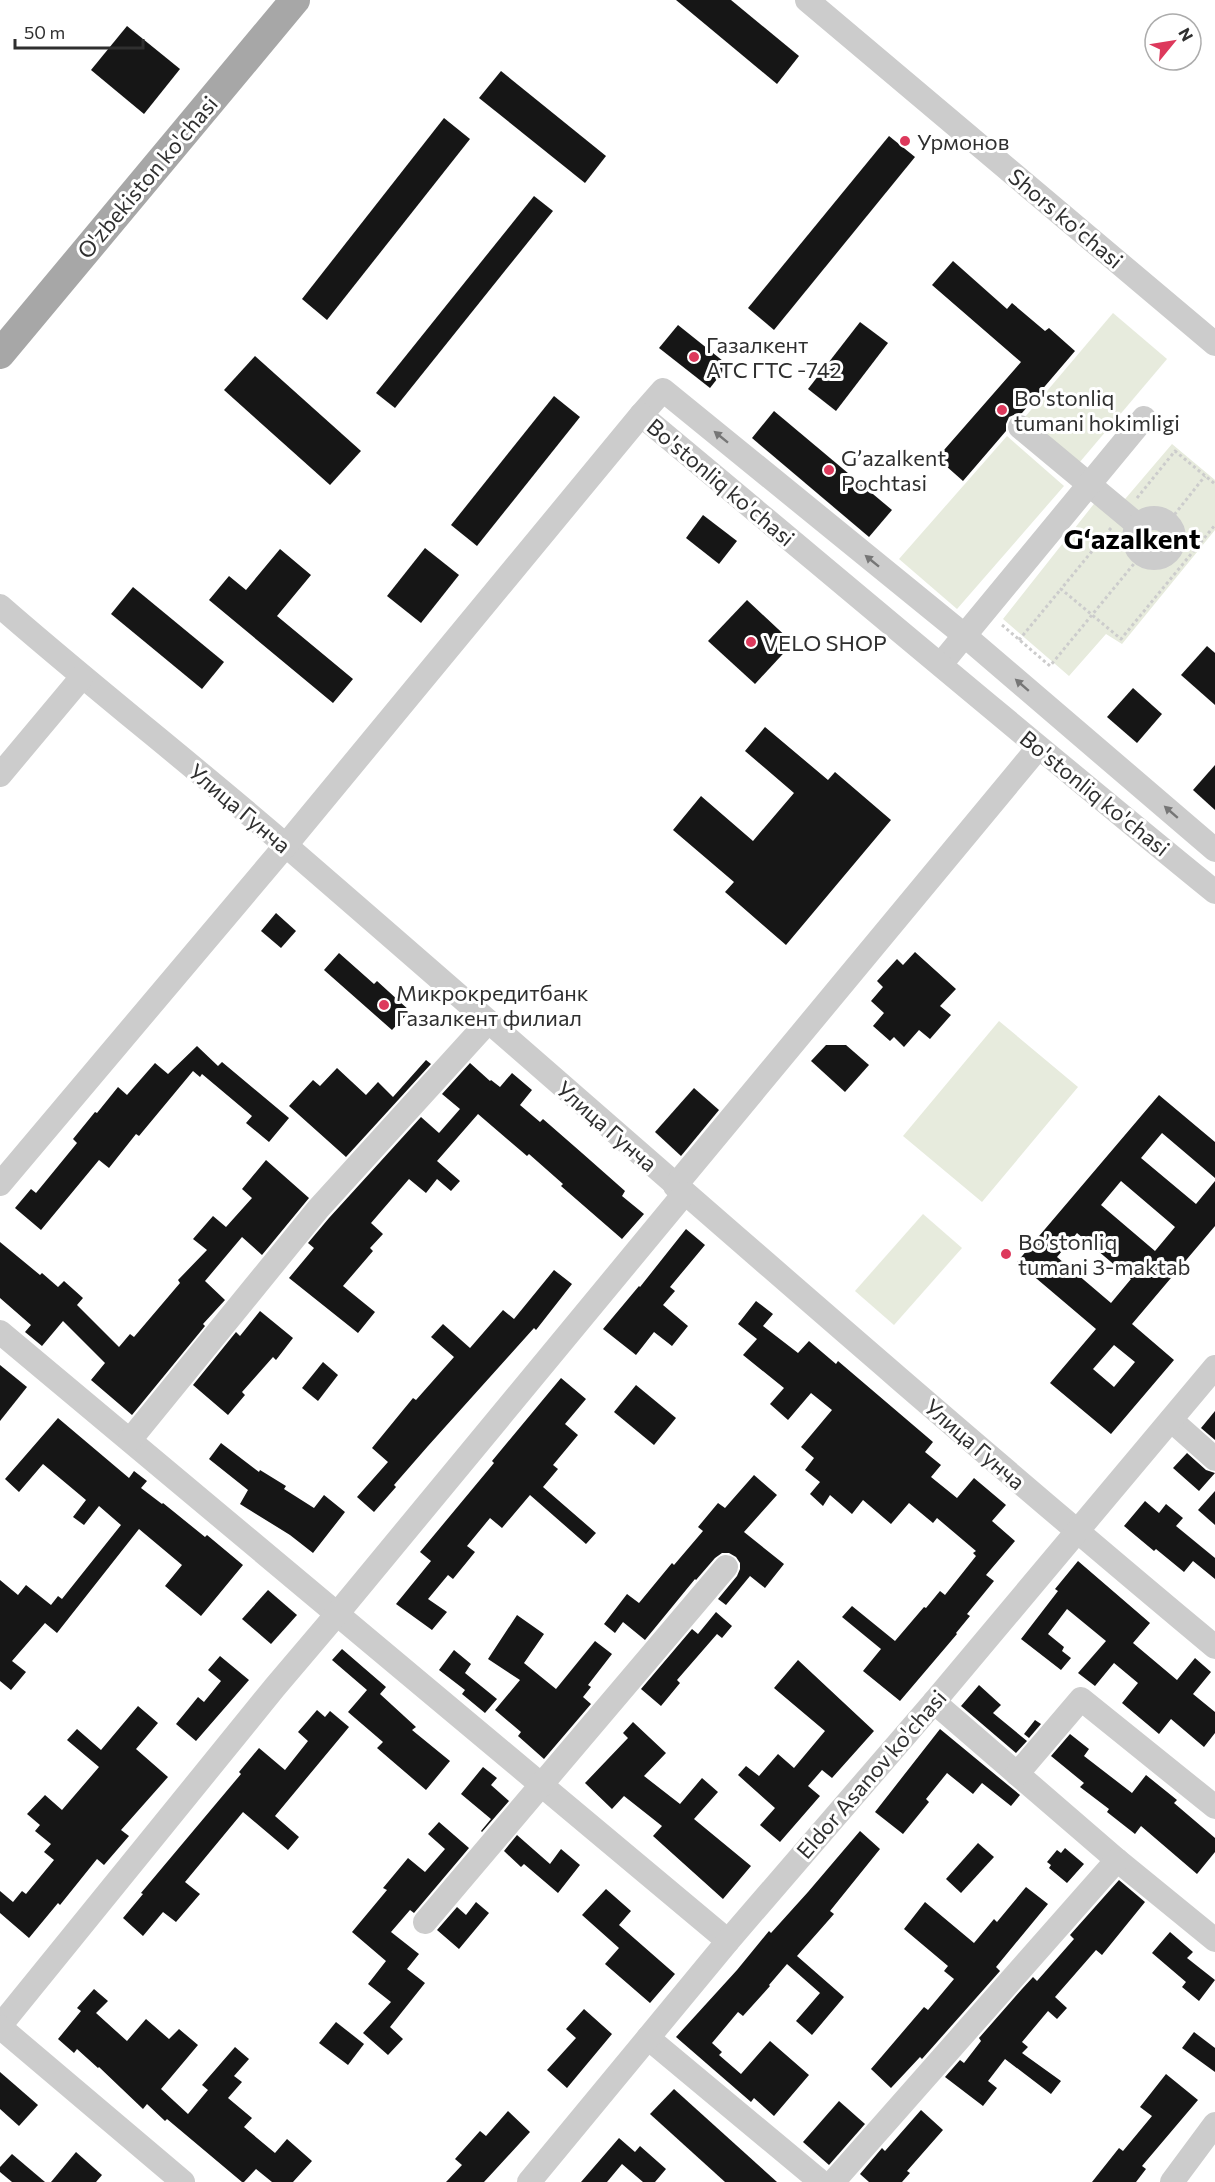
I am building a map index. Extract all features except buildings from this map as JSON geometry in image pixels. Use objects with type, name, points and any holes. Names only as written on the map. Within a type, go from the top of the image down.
[{"type":"main road","name":"O'zbekiston ko'chasi","points":[[0,354],[295,0]]},
{"type":"street","name":"Shors ko'chasi","points":[[807,0],[1215,344]]},
{"type":"street","name":"Bo'stonliq ko'chasi","points":[[1215,850],[964,635],[663,390],[641,415],[941,664],[1038,748],[1215,892]]},
{"type":"street","points":[[0,1184],[286,845],[641,415]]},
{"type":"street","points":[[941,664],[1144,418]]},
{"type":"street","points":[[1020,427],[1132,519],[1153,518],[1167,524],[1173,533],[1169,550],[1159,557],[1147,557],[1142,554],[1135,542],[1132,519]]},
{"type":"street","name":"Улица Гунча","points":[[0,606],[82,677],[286,845],[680,1190],[1077,1532],[1215,1647]]},
{"type":"street","points":[[0,775],[82,677]]},
{"type":"street","points":[[183,2182],[0,2027],[1038,748]]},
{"type":"street","points":[[130,1440],[318,1209],[488,1022]]},
{"type":"street","points":[[0,1332],[728,1941]]},
{"type":"street","name":"Eldor Asanov ko'chasi","points":[[529,2182],[728,1941],[934,1702],[1215,1367]]},
{"type":"street","points":[[1171,1420],[1215,1459]]},
{"type":"street","points":[[425,1923],[726,1567]]},
{"type":"street","points":[[1017,1774],[1081,1699],[1215,1807]]},
{"type":"street","points":[[934,1702],[1117,1860],[1215,1940]]},
{"type":"street","points":[[833,2182],[1117,1860]]},
{"type":"street","points":[[648,2037],[821,2182]]},
{"type":"street","points":[[1172,2182],[1215,2124]]},
{"type":"path","points":[[1019,640],[1060,589],[1132,519],[1175,451],[1215,484]]},
{"type":"path","points":[[1167,524],[1205,476]]},
{"type":"path","points":[[1060,589],[1121,639],[1215,525]]},
{"type":"path","points":[[1002,625],[1050,666],[1142,554]]},
{"type":"shaded area","points":[[1113,313],[1167,359],[1079,463],[1025,417]]},
{"type":"shaded area","points":[[1007,436],[1064,486],[957,609],[899,559]]},
{"type":"shaded area","points":[[1172,444],[1215,480],[1215,530],[1122,644],[1106,634],[1069,676],[1003,619],[1097,500],[1114,512]]},
{"type":"shaded area","points":[[999,1021],[1078,1087],[982,1202],[903,1136]]},
{"type":"shaded area","points":[[923,1214],[962,1248],[894,1325],[855,1291]]},
{"type":"place","name":"Урмонов","points":[[905,141]]},
{"type":"place","name":"Газалкент АТС ГТС -742","points":[[694,357]]},
{"type":"place","name":"Bo'stonliq tumani hokimligi","points":[[1002,410]]},
{"type":"place","name":"Gʼazalkent Pochtasi","points":[[829,470]]},
{"type":"place","name":"VELO SHOP","points":[[751,642]]},
{"type":"place","name":"Микрокредитбанк Газалкент филиал","points":[[384,1005]]},
{"type":"place","name":"Bo’stonliq tumani 3-maktab","points":[[1006,1254]]},
{"type":"district","name":"Gʻazalkent","points":[[1132,538]]}]
